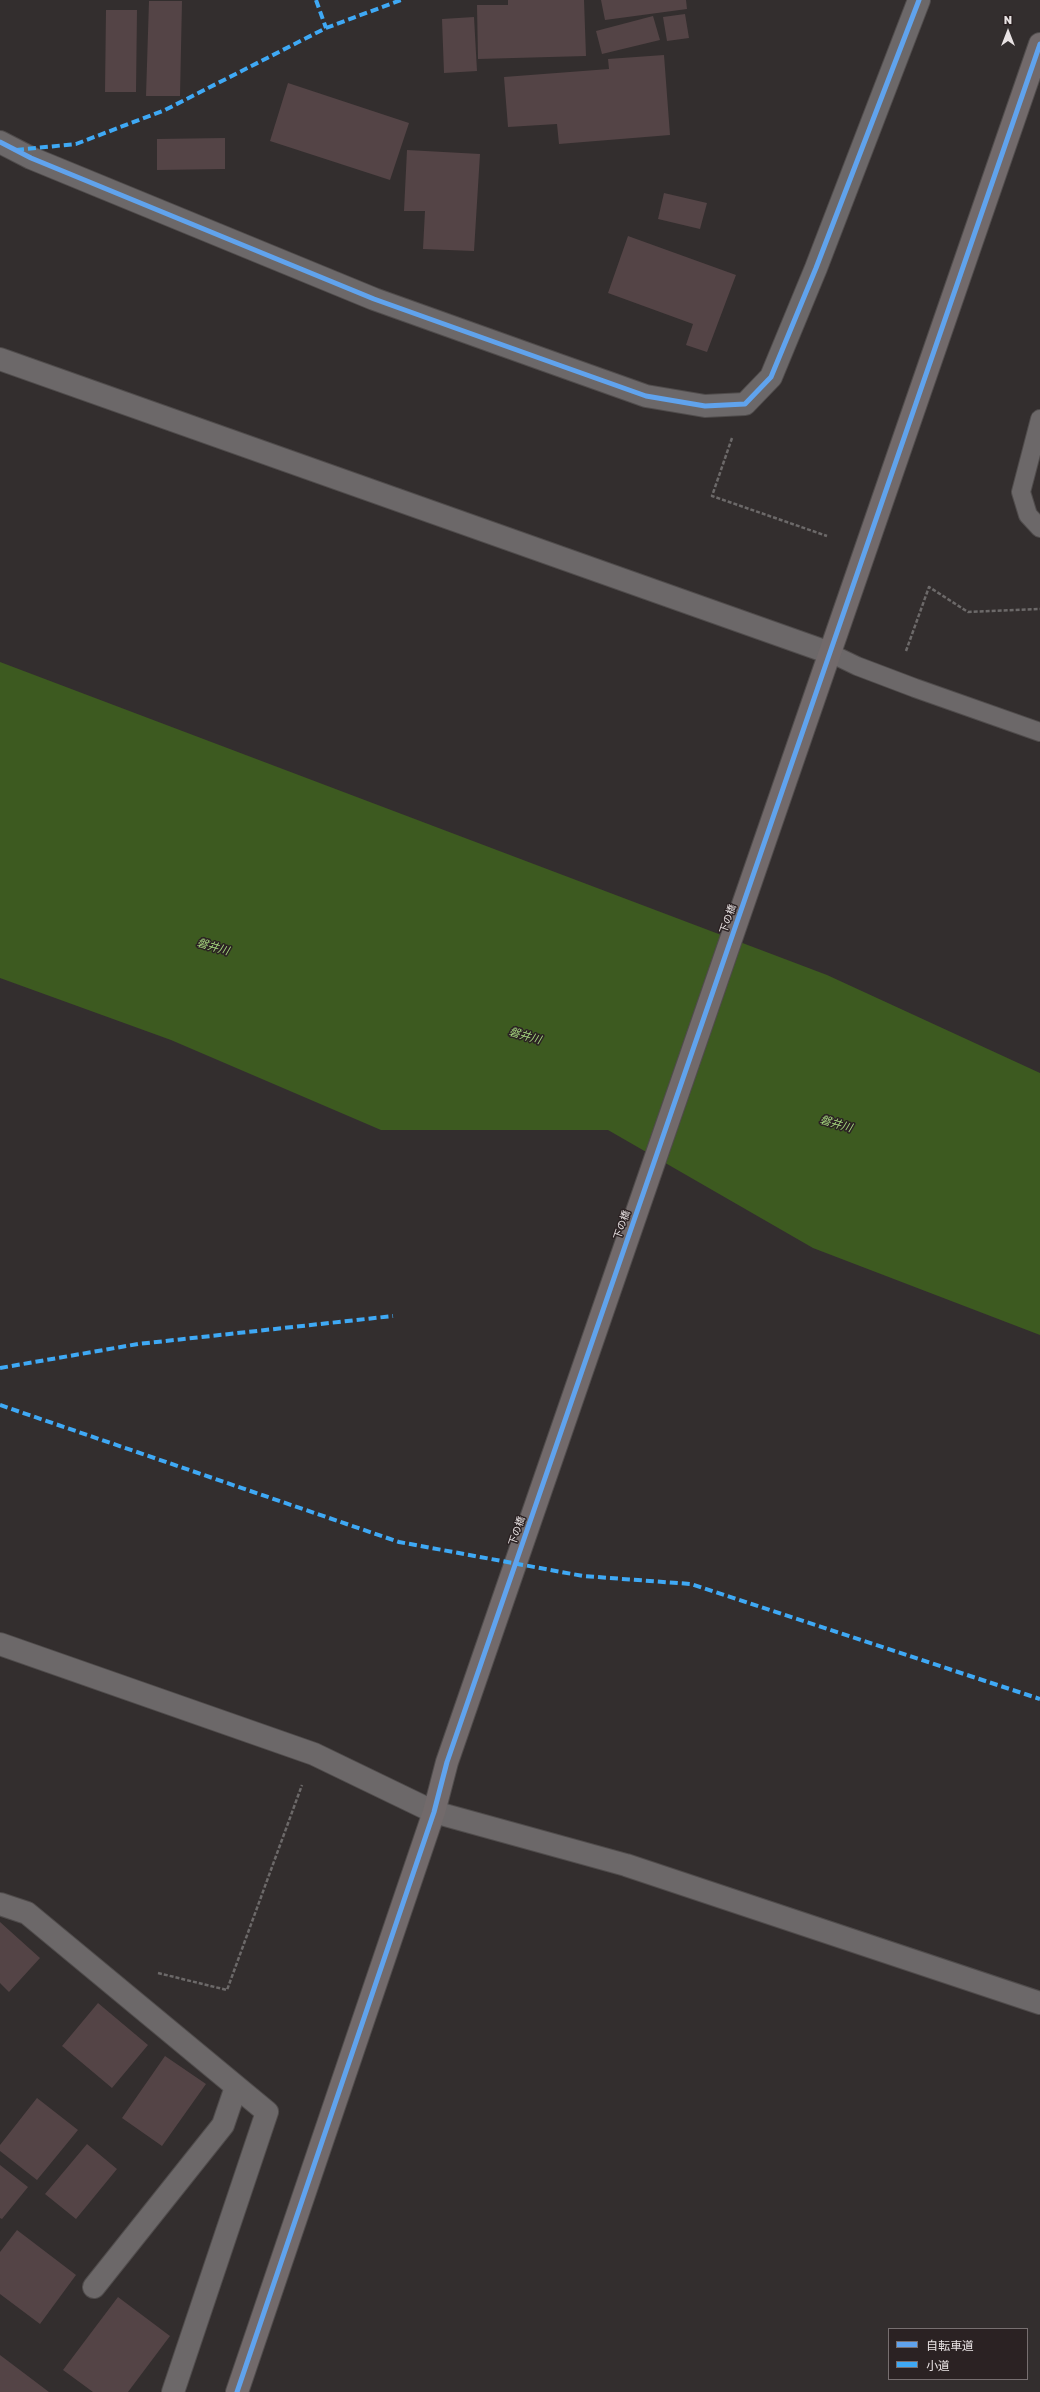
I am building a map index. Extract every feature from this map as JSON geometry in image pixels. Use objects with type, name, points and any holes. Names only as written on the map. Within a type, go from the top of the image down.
[{"type":"street","points":[[0,142],[31,158],[374,299],[646,396],[705,406],[745,404],[771,377],[816,268],[919,0]]},
{"type":"street","name":"下の橋","points":[[237,2392],[434,1812],[447,1762],[814,694],[830,653],[1040,44]]},
{"type":"street","points":[[0,359],[830,653]]},
{"type":"street","points":[[0,1644],[314,1754],[434,1812],[626,1865],[1040,2003]]},
{"type":"street","points":[[0,1904],[27,1913],[267,2112],[173,2392]]},
{"type":"street","points":[[94,2287],[223,2125],[236,2087]]},
{"type":"lane","points":[[1040,419],[1021,492],[1028,515],[1040,528]]},
{"type":"lane","points":[[830,653],[857,666],[1040,732]]},
{"type":"path","points":[[745,404],[712,496],[827,536]]},
{"type":"path","points":[[895,679],[929,587],[968,612],[1040,609]]},
{"type":"path","points":[[158,1973],[227,1990],[314,1754]]},
{"type":"water","name":"磐井川","points":[[0,662],[827,975],[1040,1073],[1040,1335],[813,1248],[608,1130],[381,1130],[171,1040],[0,978]]},
{"type":"building","points":[[508,0],[584,0],[586,56],[478,59],[477,5],[508,5]]},
{"type":"building","points":[[601,0],[686,0],[687,9],[605,20]]},
{"type":"building","points":[[149,1],[182,1],[180,96],[146,96]]},
{"type":"building","points":[[106,10],[137,10],[136,92],[105,92]]},
{"type":"building","points":[[685,14],[689,38],[667,41],[663,17]]},
{"type":"building","points":[[653,16],[660,40],[602,54],[596,31]]},
{"type":"building","points":[[474,17],[477,71],[444,73],[442,19]]},
{"type":"building","points":[[664,55],[670,135],[559,144],[557,124],[508,127],[504,77],[609,69],[608,59]]},
{"type":"building","points":[[288,83],[409,123],[390,180],[270,141]]},
{"type":"building","points":[[225,138],[225,169],[157,170],[157,139]]},
{"type":"building","points":[[407,150],[480,154],[474,251],[423,249],[425,211],[404,211]]},
{"type":"building","points":[[664,193],[707,203],[700,229],[658,219]]},
{"type":"building","points":[[628,236],[736,275],[707,352],[686,345],[693,324],[608,293]]},
{"type":"building","points":[[0,1922],[40,1958],[9,1992],[0,1983]]},
{"type":"building","points":[[98,2003],[148,2045],[112,2088],[62,2046]]},
{"type":"building","points":[[165,2056],[206,2084],[162,2146],[122,2118]]},
{"type":"building","points":[[37,2098],[78,2130],[37,2180],[0,2151],[0,2145]]},
{"type":"building","points":[[87,2144],[117,2169],[76,2219],[45,2194]]},
{"type":"building","points":[[0,2165],[28,2187],[2,2219],[0,2218]]},
{"type":"building","points":[[17,2230],[76,2275],[40,2324],[0,2294],[0,2252]]},
{"type":"building","points":[[118,2297],[170,2336],[128,2392],[93,2392],[63,2370]]},
{"type":"building","points":[[0,2355],[49,2392],[0,2392]]},
{"type":"marked path","points":[[316,0],[326,28]]},
{"type":"marked path","points":[[16,150],[76,144],[165,110],[326,28],[401,0]]},
{"type":"marked path","points":[[0,1368],[138,1344],[393,1316]]},
{"type":"marked path","points":[[0,1405],[399,1542],[583,1576],[691,1584],[1040,1699]]},
{"type":"cycle path","points":[[0,142],[31,158],[374,299],[646,396],[705,406],[745,404],[771,377],[816,268],[919,0]]},
{"type":"cycle path","points":[[237,2392],[434,1812],[447,1762],[1040,44]]}]
